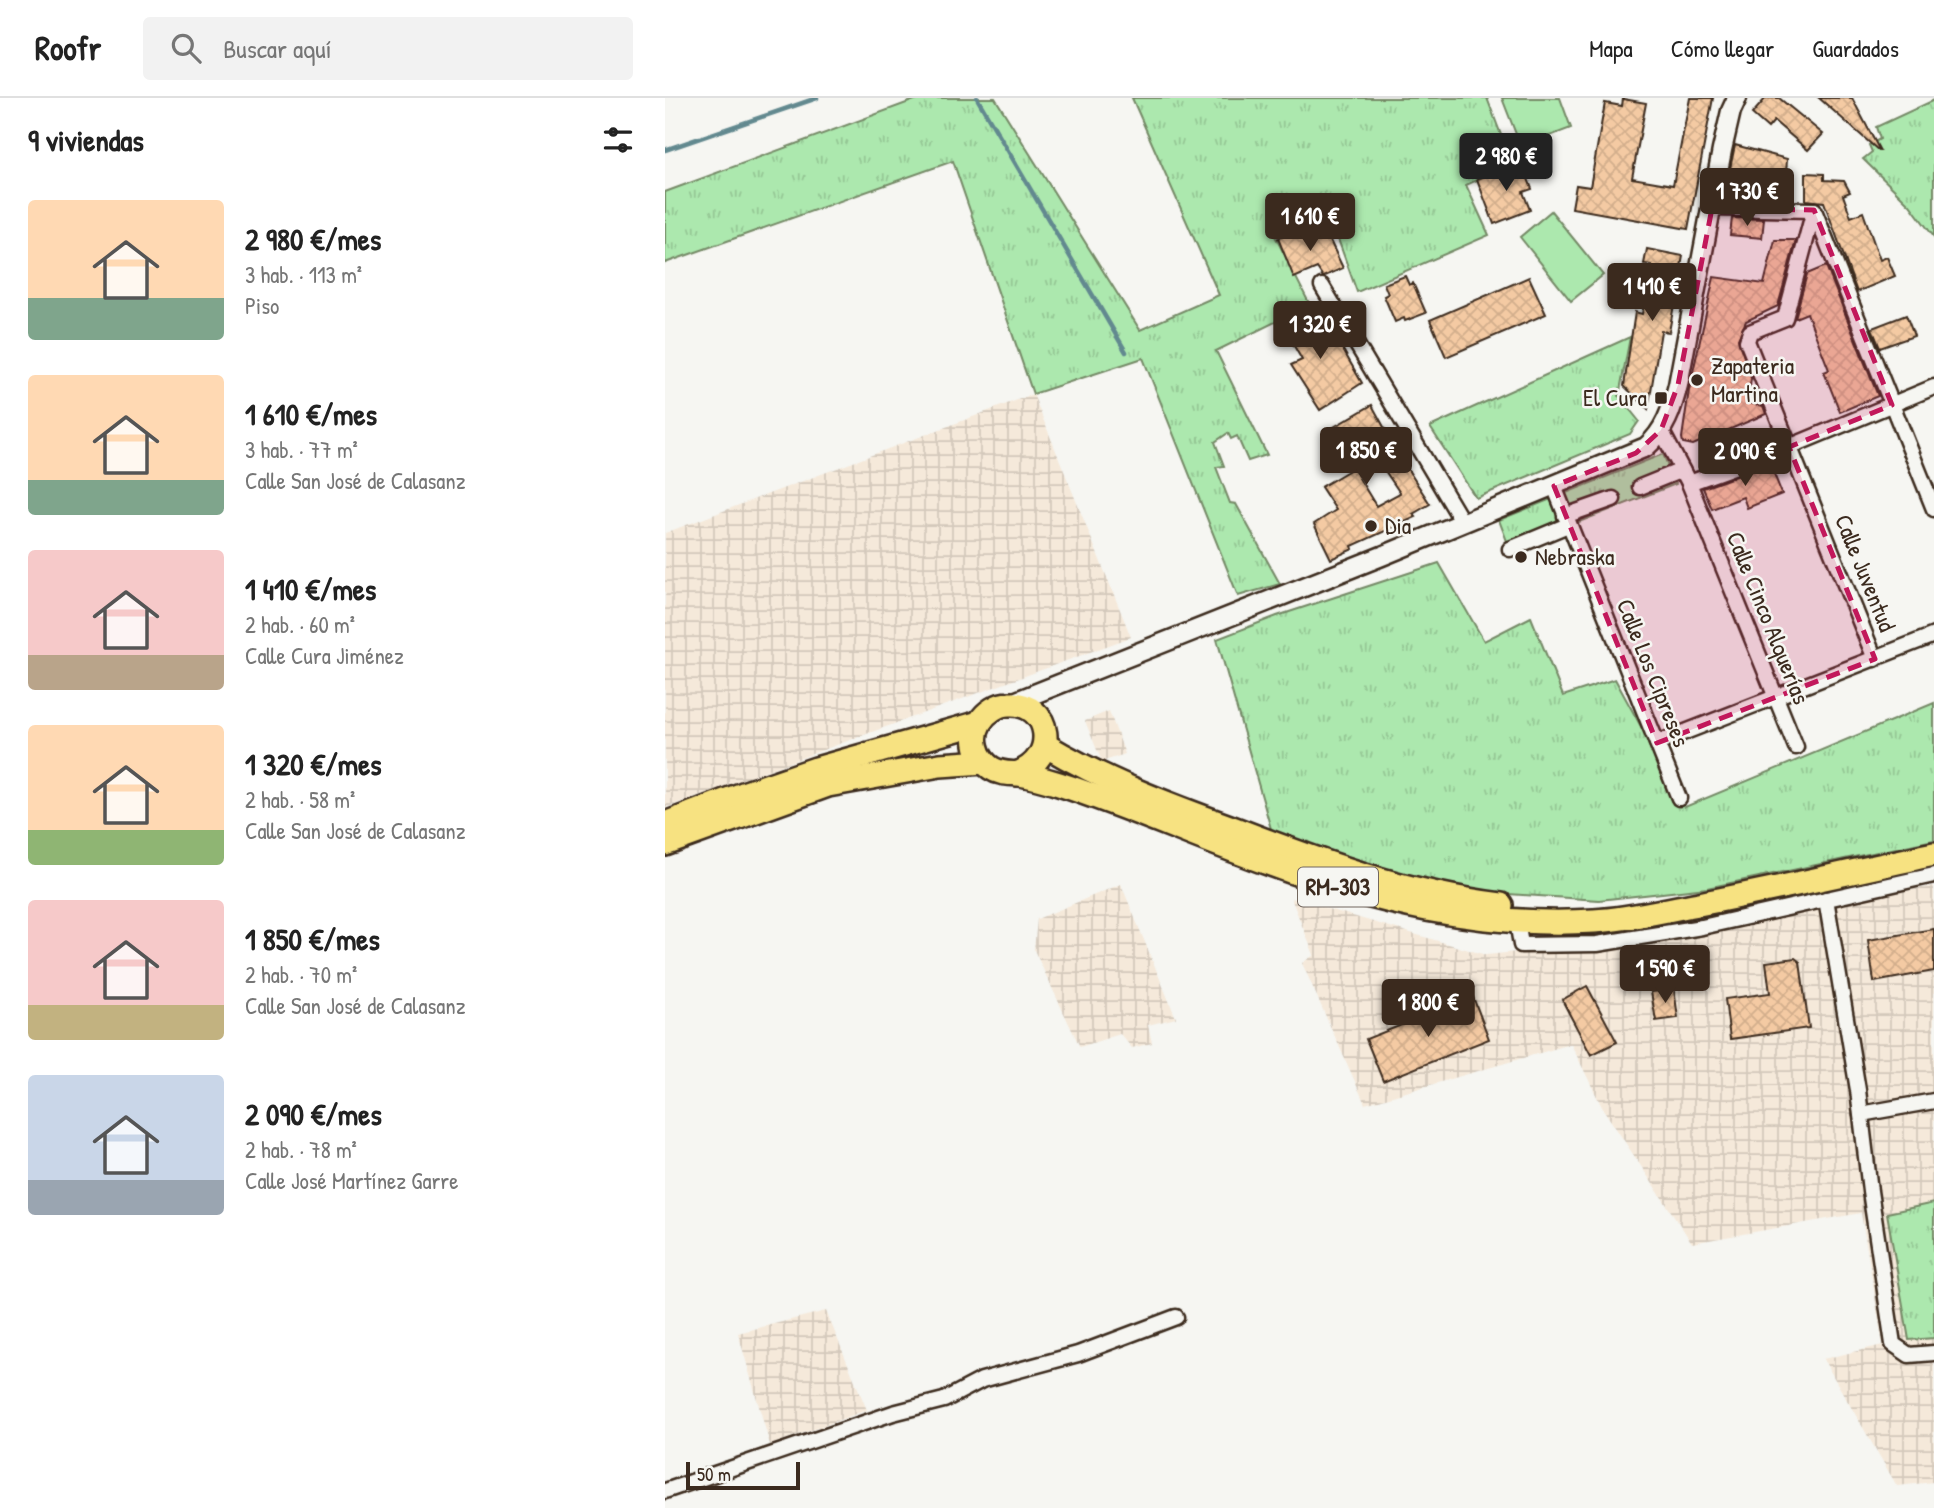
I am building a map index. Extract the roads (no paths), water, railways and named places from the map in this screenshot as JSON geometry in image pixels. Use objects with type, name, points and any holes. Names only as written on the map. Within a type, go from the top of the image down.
[{"type":"highway","points":[[665,824],[816,769],[979,723],[992,709],[1009,704],[1028,709],[1042,722],[1045,745],[1042,756],[1035,764],[1016,774]]},
{"type":"highway","points":[[979,723],[976,743],[984,762]]},
{"type":"highway","name":"RM-303","points":[[1045,745],[1083,768],[1145,795],[1339,868],[1415,890],[1473,901],[1553,909],[1625,911],[1675,908]]},
{"type":"highway","name":"RM-303","points":[[665,844],[828,785],[940,765],[984,762],[998,772],[1060,784],[1269,864],[1365,896],[1449,914],[1517,921],[1593,922],[1619,919],[1934,854]]},
{"type":"street","points":[[1009,704],[1636,453],[1655,439],[1673,406],[1726,130],[1737,98]]},
{"type":"street","points":[[1712,208],[1814,210],[1934,509]]},
{"type":"street","name":"Calle Juventud","points":[[1814,210],[1785,317],[1749,332],[1747,341],[1875,659]]},
{"type":"street","points":[[1322,286],[1463,523]]},
{"type":"street","points":[[1640,487],[1686,477],[1789,447],[1934,387]]},
{"type":"street","name":"Calle Cinco Alquerías","points":[[1661,430],[1686,477],[1796,747]]},
{"type":"street","name":"Calle Los Cipreses","points":[[1554,486],[1679,798]]},
{"type":"street","points":[[1510,549],[1613,499]]},
{"type":"street","points":[[1657,743],[1934,635]]},
{"type":"street","points":[[1042,722],[1049,699],[1079,674]]},
{"type":"street","points":[[1517,921],[1521,945],[1597,944],[1702,927],[1934,874]]},
{"type":"street","points":[[1826,900],[1861,1114],[1893,1344],[1909,1355],[1934,1353]]},
{"type":"street","points":[[1861,1114],[1934,1101]]},
{"type":"street","points":[[665,1491],[893,1413],[944,1400],[982,1380],[1078,1354],[1175,1317]]},
{"type":"waterway","points":[[665,150],[817,98]]},
{"type":"waterway","points":[[977,98],[1126,352]]},
{"type":"place","name":"Zapateria Martina","points":[[1697,380]]},
{"type":"place","name":"El Cura","points":[[1661,398]]},
{"type":"place","name":"Dia","points":[[1371,526]]},
{"type":"place","name":"Nebraska","points":[[1521,557]]}]
